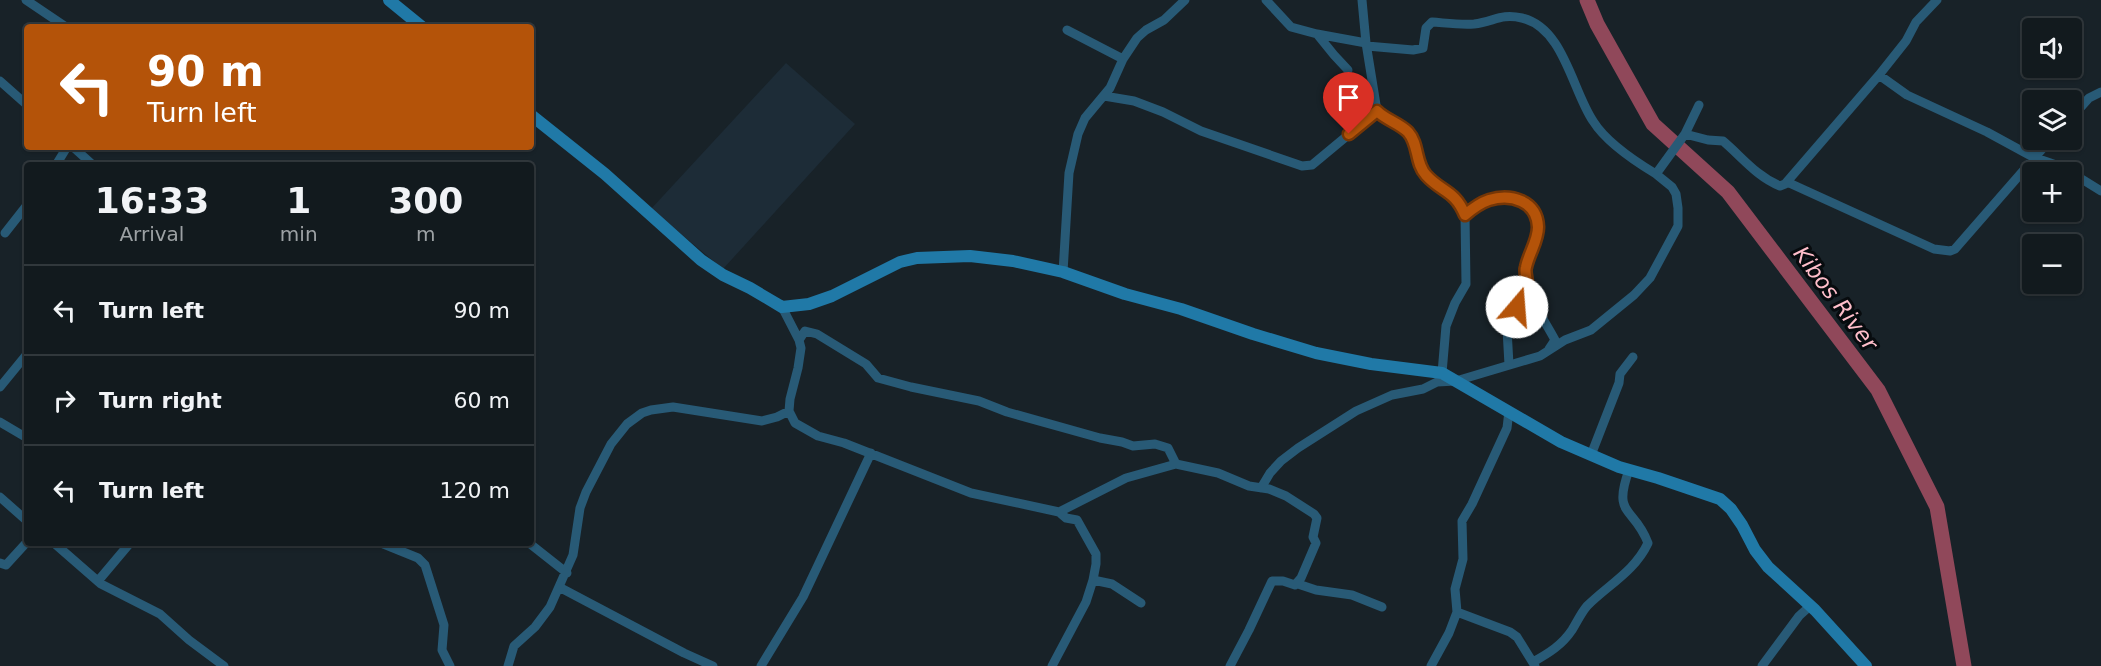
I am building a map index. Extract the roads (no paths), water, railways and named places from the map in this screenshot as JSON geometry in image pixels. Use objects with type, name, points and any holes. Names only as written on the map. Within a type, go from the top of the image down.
[{"type":"main road","points":[[389,0],[418,24]]},
{"type":"main road","points":[[534,117],[605,174],[701,260],[723,275],[782,307],[809,304],[832,296],[900,262],[917,258],[970,256],[1013,261],[1063,272],[1125,294],[1181,309],[1316,353],[1371,364],[1442,373],[1561,442],[1629,470],[1720,499],[1731,509],[1755,550],[1768,567],[1810,606],[1866,666]]},
{"type":"street","points":[[26,0],[62,24]]},
{"type":"street","points":[[1063,272],[1067,228],[1066,198],[1072,156],[1085,118],[1104,96],[1137,38],[1164,20],[1185,0]]},
{"type":"street","points":[[1261,488],[1281,461],[1356,411],[1392,395],[1423,388],[1437,382],[1456,381],[1546,353],[1565,340],[1591,330],[1634,295],[1650,278],[1678,226],[1676,194],[1672,187],[1638,163],[1593,122],[1557,47],[1550,35],[1538,25],[1526,19],[1507,15],[1486,22],[1470,24],[1432,22],[1426,28],[1423,48],[1413,50],[1367,44],[1291,27],[1266,0]]},
{"type":"street","points":[[1362,0],[1377,111]]},
{"type":"street","points":[[1684,137],[1723,141],[1738,157],[1763,177],[1780,186],[1787,182],[1879,75],[1906,41],[1921,17],[1937,0]]},
{"type":"street","points":[[1067,30],[1123,59]]},
{"type":"street","points":[[1317,34],[1348,70]]},
{"type":"street","points":[[1879,75],[1907,95],[2048,162]]},
{"type":"street","points":[[0,81],[24,102]]},
{"type":"street","points":[[2082,106],[2089,98],[2101,92]]},
{"type":"street","points":[[1104,96],[1134,101],[1163,112],[1201,131],[1302,166],[1312,165],[1377,111]]},
{"type":"street","points":[[1360,96],[1388,120],[1407,131],[1417,152],[1418,162],[1426,175],[1460,202],[1465,215],[1466,284],[1446,326],[1442,373]]},
{"type":"street","points":[[1656,174],[1684,137],[1700,105]]},
{"type":"street","points":[[76,150],[90,162]]},
{"type":"street","points":[[1787,182],[1934,249],[1950,251],[1955,249],[2040,150]]},
{"type":"street","points":[[2082,180],[2101,191]]},
{"type":"street","points":[[1465,215],[1492,199],[1517,198],[1531,206],[1536,214],[1538,228],[1536,240],[1525,270],[1527,286],[1555,340],[1546,353]]},
{"type":"street","points":[[5,233],[24,210]]},
{"type":"street","points":[[1509,364],[1507,329],[1527,286]]},
{"type":"street","points":[[782,307],[800,340],[800,359],[789,411],[791,418],[802,428],[971,493],[1059,512],[1066,518],[1077,520],[1096,554],[1096,564],[1086,602],[1052,666]]},
{"type":"street","points":[[800,340],[805,331],[817,334],[866,364],[878,378],[960,396],[1007,412],[1133,446],[1155,444],[1168,448],[1176,464]]},
{"type":"street","points":[[1591,455],[1619,383],[1620,374],[1633,357]]},
{"type":"street","points":[[0,387],[24,358]]},
{"type":"street","points":[[508,666],[514,646],[536,627],[550,607],[573,555],[580,508],[586,492],[611,444],[635,418],[651,410],[673,407],[762,421],[789,411]]},
{"type":"street","points":[[1431,666],[1449,633],[1457,612],[1455,589],[1463,559],[1462,521],[1507,428],[1509,411]]},
{"type":"street","points":[[0,422],[24,436]]},
{"type":"street","points":[[761,666],[803,597],[870,453]]},
{"type":"street","points":[[1059,512],[1126,478],[1176,464],[1218,473],[1249,486],[1286,496],[1317,518],[1313,537],[1316,543],[1298,584]]},
{"type":"street","points":[[1457,612],[1510,632],[1517,637],[1534,664],[1552,651],[1562,642],[1585,608],[1642,556],[1648,543],[1641,527],[1624,509],[1622,502],[1622,488],[1629,470]]},
{"type":"street","points":[[0,497],[24,517]]},
{"type":"street","points":[[2,567],[24,545]]},
{"type":"street","points":[[58,546],[98,581],[160,614],[189,640],[224,666]]},
{"type":"street","points":[[98,581],[127,546]]},
{"type":"street","points":[[388,546],[418,558],[425,565],[444,625],[442,650],[450,666]]},
{"type":"street","points":[[533,546],[567,573]]},
{"type":"street","points":[[1093,580],[1112,584],[1141,603]]},
{"type":"street","points":[[1230,666],[1272,581],[1352,595],[1382,607]]},
{"type":"street","points":[[559,587],[713,666]]},
{"type":"street","points":[[1762,666],[1799,616],[1810,606]]},
{"type":"waterway","name":"Kibos River","points":[[1587,0],[1597,24],[1653,124],[1728,192],[1878,390],[1937,507],[1964,666]]}]
